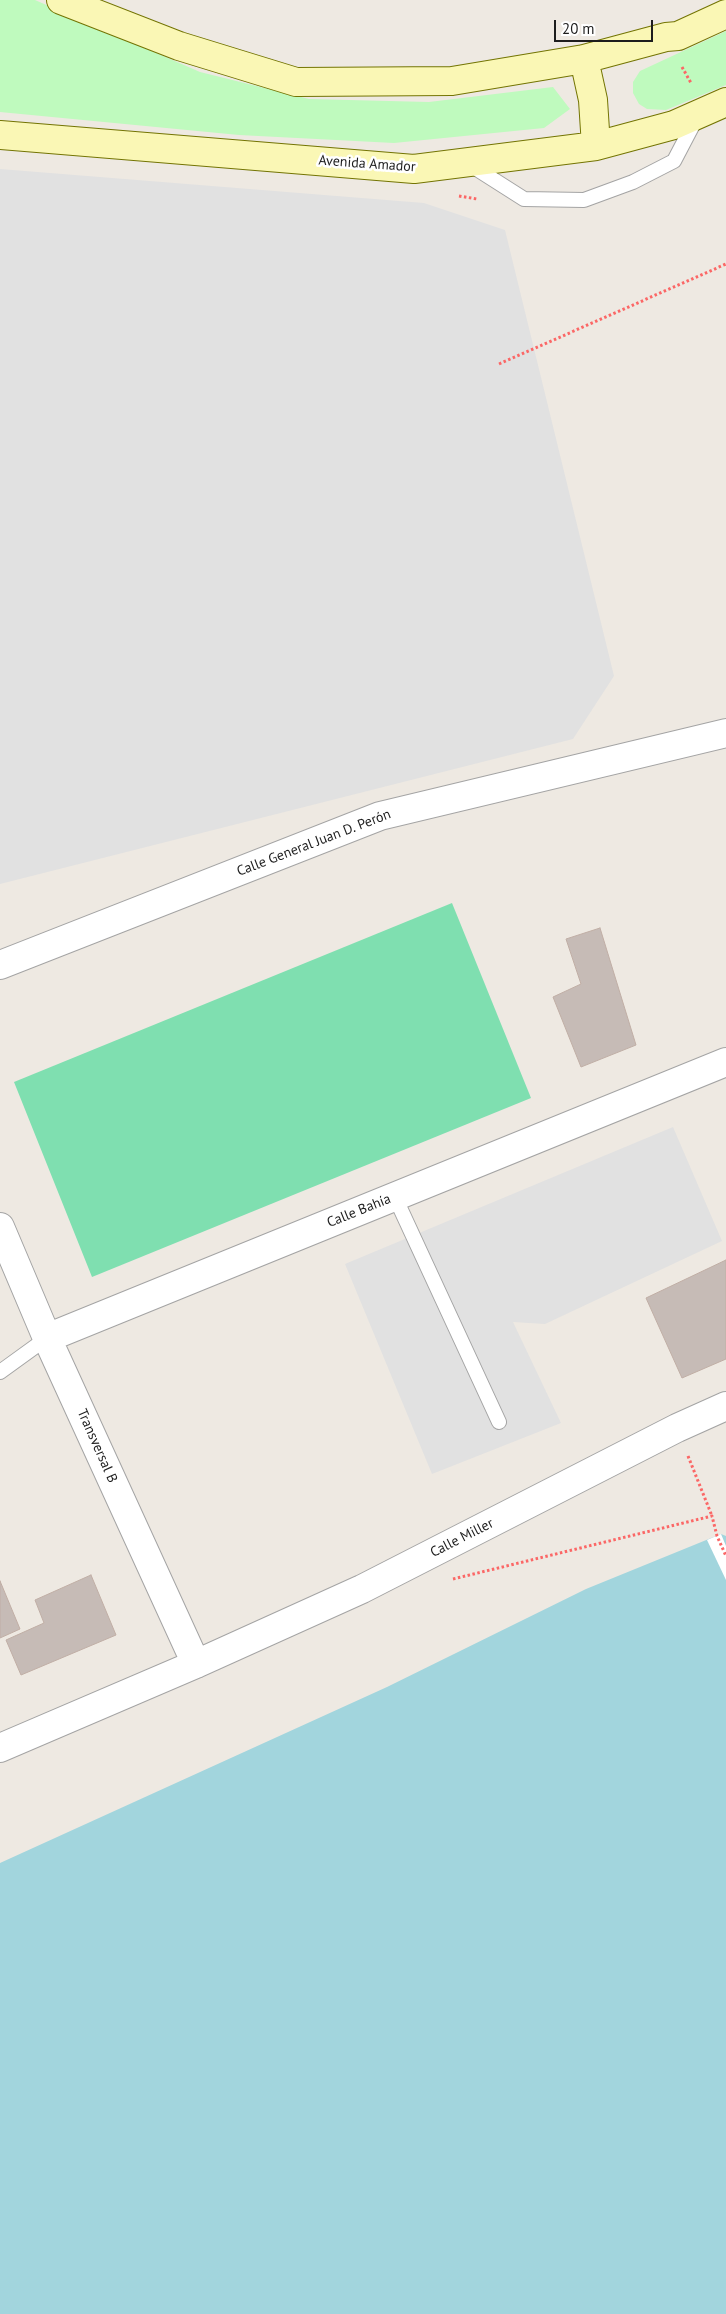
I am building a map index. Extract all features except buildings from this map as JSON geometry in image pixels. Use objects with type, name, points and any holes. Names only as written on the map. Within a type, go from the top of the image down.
[{"type":"main road","points":[[61,0],[179,46],[296,82],[452,81],[584,59],[666,37],[678,36],[726,14]]},
{"type":"main road","points":[[584,59],[593,100],[596,146]]},
{"type":"main road","name":"Avenida Amador","points":[[0,135],[414,169],[596,146],[674,125],[726,102]]},
{"type":"street","name":"Calle General Juan D. Perón","points":[[0,965],[380,816],[726,733]]},
{"type":"street","name":"Calle Bahía","points":[[48,1338],[726,1062]]},
{"type":"street","name":"Transversal B","points":[[0,1227],[48,1338],[196,1664]]},
{"type":"street","name":"Calle Miller","points":[[0,1748],[196,1664],[362,1589],[677,1428],[726,1406]]},
{"type":"lane","points":[[466,162],[524,198],[584,200],[633,182],[674,161],[698,114]]},
{"type":"lane","points":[[395,1197],[498,1422]]},
{"type":"lane","name":"Calle Bahía","points":[[0,1372],[48,1338]]},
{"type":"path","points":[[499,364],[726,264]]},
{"type":"path","points":[[677,1428],[726,1556]]},
{"type":"path","points":[[446,1581],[712,1516]]},
{"type":"green space","points":[[0,0],[35,0],[200,72],[309,99],[429,102],[553,87],[570,109],[544,128],[394,143],[239,135],[0,112]]},
{"type":"green space","points":[[726,31],[726,85],[666,110],[647,109],[639,104],[633,93],[633,82],[640,71]]},
{"type":"green space","points":[[452,903],[531,1098],[92,1277],[14,1082]]},
{"type":"shaded area","points":[[0,169],[424,203],[505,230],[614,676],[573,739],[0,884]]},
{"type":"shaded area","points":[[673,1127],[722,1241],[545,1324],[513,1322],[561,1423],[432,1474],[345,1264]]},
{"type":"water","points":[[721,1534],[726,1536],[726,2314],[0,2314],[0,1863],[387,1687],[586,1589]]},
{"type":"pier","points":[[721,1534],[726,1546],[726,1580],[707,1540]]}]
